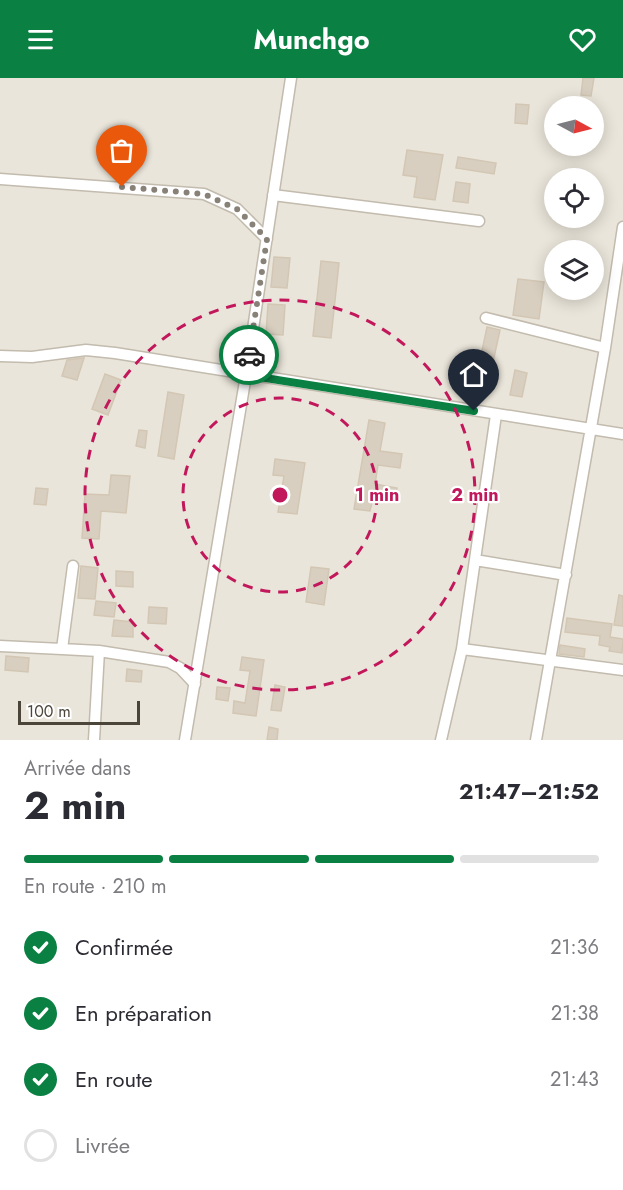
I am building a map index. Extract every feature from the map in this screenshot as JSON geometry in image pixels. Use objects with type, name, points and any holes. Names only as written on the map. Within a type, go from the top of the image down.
[{"type":"street","points":[[185,740],[246,375],[291,78]]},
{"type":"street","points":[[0,179],[204,194],[237,209],[267,239]]},
{"type":"street","points":[[273,195],[479,221]]},
{"type":"street","points":[[536,740],[605,348],[623,227]]},
{"type":"street","points":[[486,318],[605,348]]},
{"type":"street","points":[[0,356],[32,357],[86,350],[623,434]]},
{"type":"street","points":[[441,740],[462,649],[496,415]]},
{"type":"street","points":[[475,560],[566,575]]},
{"type":"street","points":[[62,650],[73,566]]},
{"type":"street","points":[[0,646],[99,651],[169,662],[180,668],[195,684]]},
{"type":"street","points":[[462,649],[623,670]]},
{"type":"street","points":[[94,740],[99,651]]},
{"type":"shaded area","points":[[0,78],[623,78],[623,740],[0,740]]},
{"type":"building","points":[[583,78],[594,78],[591,96],[581,95]]},
{"type":"building","points":[[516,104],[529,105],[527,124],[515,123]]},
{"type":"building","points":[[407,150],[443,155],[435,200],[414,197],[417,177],[403,175]]},
{"type":"building","points":[[458,157],[496,163],[494,174],[456,168]]},
{"type":"building","points":[[456,182],[470,184],[468,203],[453,201]]},
{"type":"building","points":[[274,257],[290,258],[287,288],[271,287]]},
{"type":"building","points":[[321,261],[339,263],[331,338],[313,336]]},
{"type":"building","points":[[518,279],[544,282],[539,319],[513,315]]},
{"type":"building","points":[[268,304],[285,305],[283,335],[266,334]]},
{"type":"building","points":[[487,327],[500,330],[492,367],[479,365]]},
{"type":"building","points":[[84,358],[77,380],[62,376],[67,360]]},
{"type":"building","points":[[515,370],[527,373],[522,397],[510,395]]},
{"type":"building","points":[[105,374],[121,380],[108,415],[92,409]]},
{"type":"building","points":[[168,392],[184,395],[174,459],[158,456]]},
{"type":"building","points":[[369,420],[385,423],[380,451],[402,454],[400,468],[378,465],[375,484],[397,488],[395,501],[373,498],[370,511],[354,509]]},
{"type":"building","points":[[139,430],[147,431],[145,448],[136,446]]},
{"type":"building","points":[[275,459],[305,463],[297,514],[278,512],[284,476],[273,475]]},
{"type":"building","points":[[111,475],[130,476],[126,513],[101,511],[99,539],[82,538],[85,494],[109,495]]},
{"type":"building","points":[[36,488],[48,489],[46,505],[34,504]]},
{"type":"building","points":[[81,566],[98,568],[95,599],[78,598]]},
{"type":"building","points":[[311,567],[329,569],[324,605],[306,602]]},
{"type":"building","points":[[116,571],[133,572],[133,587],[116,586]]},
{"type":"building","points":[[619,595],[623,596],[623,626],[614,625]]},
{"type":"building","points":[[96,601],[116,603],[114,617],[94,615]]},
{"type":"building","points":[[149,607],[167,608],[166,624],[148,623]]},
{"type":"building","points":[[567,618],[612,624],[610,637],[623,639],[622,653],[609,651],[610,647],[599,645],[600,636],[565,632]]},
{"type":"building","points":[[114,620],[133,622],[133,637],[112,636]]},
{"type":"building","points":[[560,645],[585,649],[584,657],[559,654]]},
{"type":"building","points":[[6,656],[29,658],[28,672],[5,670]]},
{"type":"building","points":[[242,657],[264,660],[256,716],[233,713],[234,701],[245,703],[250,671],[240,670]]},
{"type":"building","points":[[127,669],[142,671],[141,682],[126,681]]},
{"type":"building","points":[[275,685],[285,687],[281,711],[271,710]]},
{"type":"building","points":[[217,687],[230,688],[228,701],[216,699]]},
{"type":"building","points":[[269,727],[278,729],[277,740],[267,740]]},
{"type":"way so far","points":[[122,187],[204,194],[237,209],[267,239],[249,355]]},
{"type":"route","points":[[249,355],[246,375],[474,411]]}]
